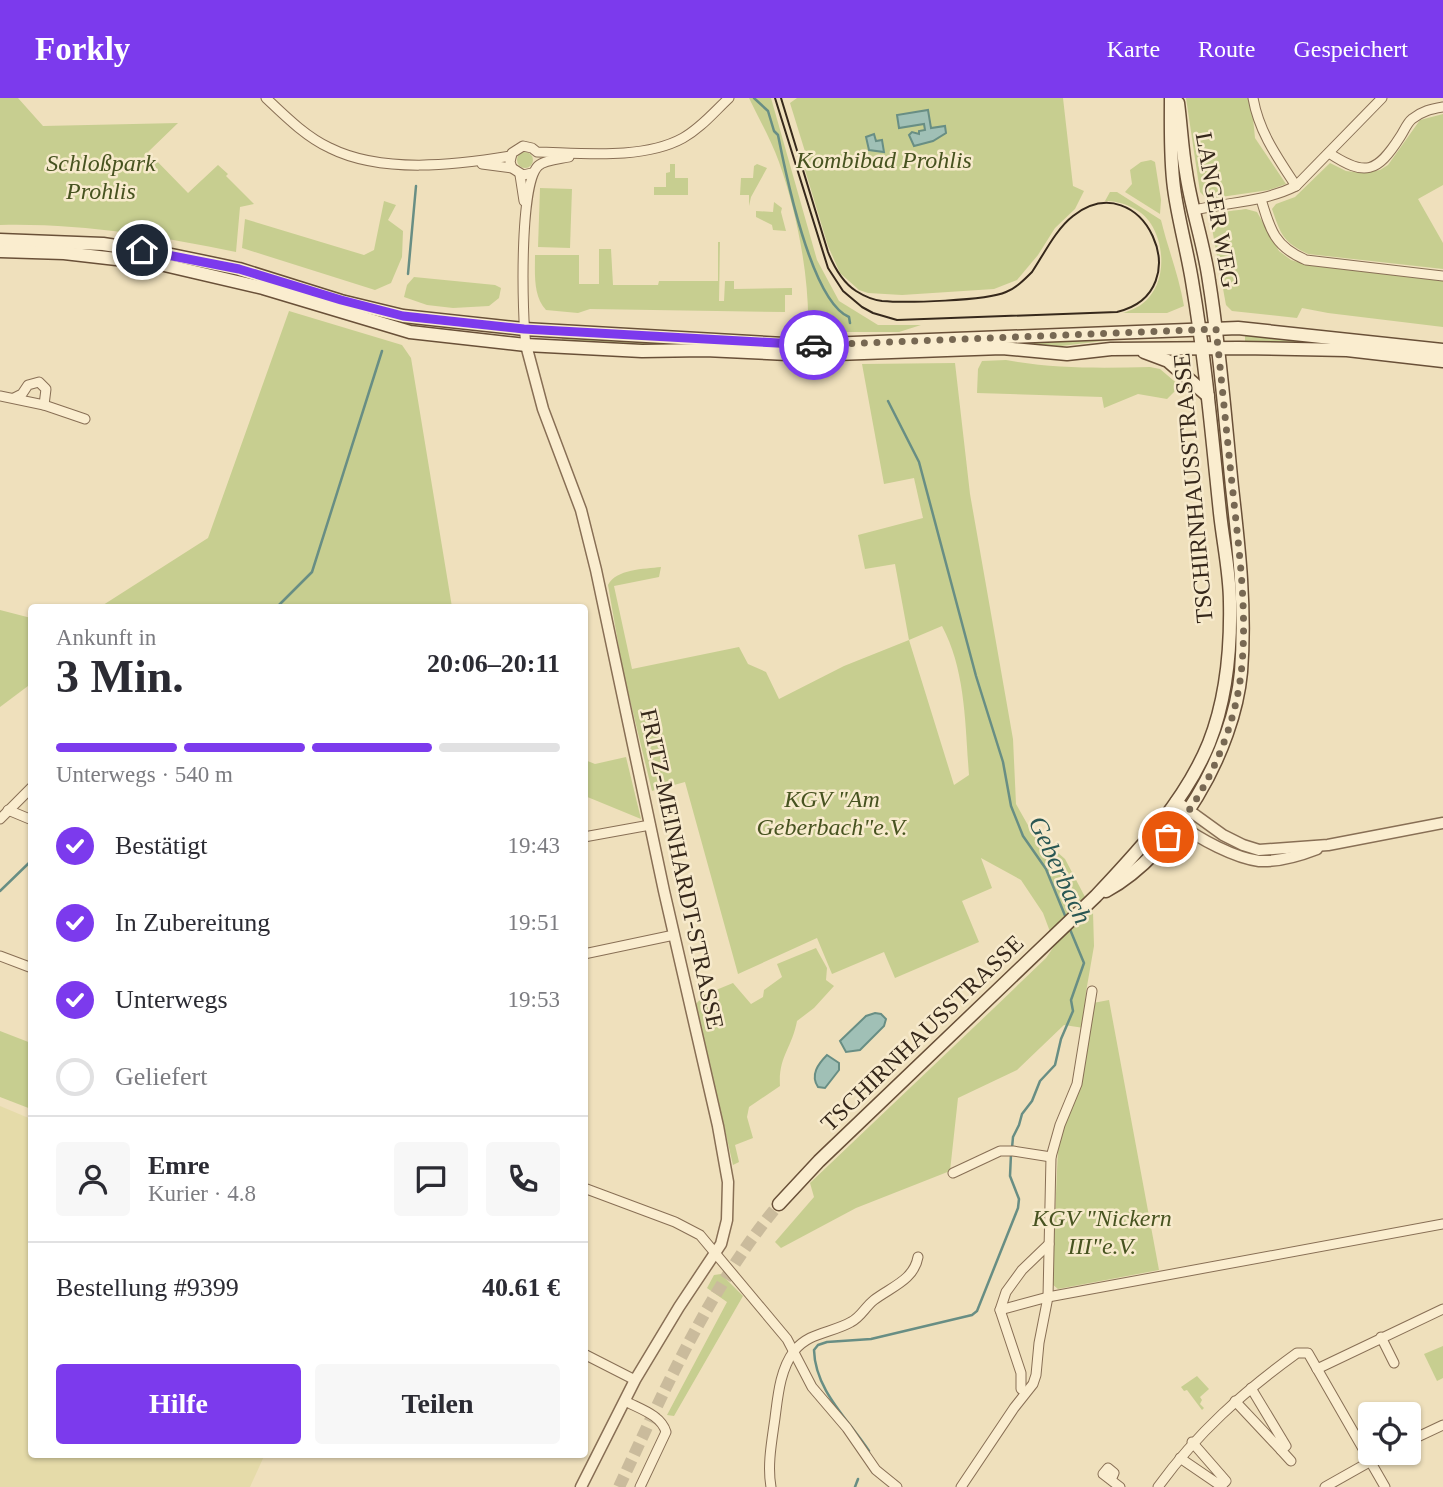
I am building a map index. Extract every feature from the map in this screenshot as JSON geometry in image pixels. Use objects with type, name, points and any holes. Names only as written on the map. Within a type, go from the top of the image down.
[{"type":"main road","name":"LANGER WEG","points":[[1171,98],[1170,148],[1173,181],[1199,329]]},
{"type":"main road","name":"LANGER WEG","points":[[1177,98],[1186,171],[1205,256],[1216,329]]},
{"type":"main road","points":[[0,240],[103,244],[162,253],[239,269],[403,316],[524,329],[802,345],[1199,329],[1269,330],[1443,350]]},
{"type":"main road","points":[[0,251],[64,253],[160,264],[263,288],[410,332],[526,345],[808,355],[1002,348],[1067,354],[1202,348],[1347,350],[1443,361]]},
{"type":"main road","name":"TSCHIRNHAUSSTRASSE","points":[[779,1204],[819,1161],[1093,899],[1176,801],[1209,743],[1220,709],[1225,680],[1230,601],[1199,329]]},
{"type":"main road","name":"TSCHIRNHAUSSTRASSE","points":[[1093,899],[1122,882],[1180,824],[1216,758],[1230,723],[1241,674],[1241,568],[1216,329]]},
{"type":"main road","points":[[1138,349],[1168,361],[1208,396]]},
{"type":"main road","points":[[1167,813],[1180,824]]},
{"type":"street","points":[[266,98],[299,128],[329,148],[358,158],[378,162],[467,163],[512,168],[520,175],[526,211]]},
{"type":"street","points":[[512,168],[511,156],[515,149],[523,146],[537,152],[581,153],[647,150],[666,145],[695,130],[729,98]]},
{"type":"street","points":[[1254,98],[1256,118],[1265,138],[1296,186]]},
{"type":"street","points":[[1195,211],[1261,199],[1296,186],[1382,98]]},
{"type":"street","points":[[1329,153],[1354,167],[1369,168],[1382,163],[1410,120],[1426,110],[1443,107]]},
{"type":"street","points":[[537,152],[539,164]]},
{"type":"street","points":[[526,211],[533,173],[539,164],[581,153]]},
{"type":"street","points":[[467,163],[511,156]]},
{"type":"street","points":[[520,175],[533,173]]},
{"type":"street","points":[[1261,199],[1277,241],[1289,253],[1306,260],[1443,276]]},
{"type":"street","name":"FRITZ-MEINHARDT-STRASSE","points":[[526,211],[522,308],[526,345],[543,409],[581,510],[596,570],[674,935],[719,1126],[728,1182],[727,1220],[721,1244],[635,1380],[581,1487]]},
{"type":"street","points":[[12,399],[22,394],[28,385],[39,382],[46,389],[44,405]]},
{"type":"street","points":[[0,396],[44,405],[85,419]]},
{"type":"street","points":[[0,818],[28,791]]},
{"type":"street","points":[[1176,801],[1233,841],[1259,850],[1328,845],[1443,823]]},
{"type":"street","points":[[8,810],[28,818]]},
{"type":"street","points":[[1180,824],[1228,851],[1257,861],[1302,855],[1328,845]]},
{"type":"street","points":[[588,836],[650,825]]},
{"type":"street","points":[[588,953],[674,935]]},
{"type":"street","points":[[0,956],[28,966]]},
{"type":"street","points":[[961,1487],[1036,1375],[1038,1343],[1048,1297],[1051,1157],[1060,1125],[1077,1084],[1092,991]]},
{"type":"street","points":[[953,1173],[988,1155],[1010,1151],[1051,1157]]},
{"type":"street","points":[[588,1190],[691,1229],[700,1235],[795,1351],[811,1387],[847,1427],[876,1470],[897,1487]]},
{"type":"street","points":[[1000,1310],[1048,1297],[1443,1224]]},
{"type":"street","points":[[1026,1392],[1021,1389],[1021,1373],[1000,1310],[1006,1292],[1022,1270],[1049,1244]]},
{"type":"street","points":[[772,1487],[770,1456],[779,1388],[795,1351],[815,1335],[845,1325],[859,1317],[874,1301],[913,1272],[918,1257]]},
{"type":"street","points":[[1317,1368],[1381,1337],[1442,1312]]},
{"type":"street","points":[[1381,1337],[1394,1363]]},
{"type":"street","points":[[1158,1487],[1192,1442],[1235,1401],[1297,1353],[1308,1353],[1358,1439]]},
{"type":"street","points":[[588,1356],[635,1380]]},
{"type":"street","points":[[1251,1388],[1286,1446],[1281,1450]]},
{"type":"street","points":[[625,1401],[663,1422],[666,1432],[640,1487]]},
{"type":"street","points":[[1235,1401],[1290,1461]]},
{"type":"street","points":[[1421,1435],[1443,1425]]},
{"type":"street","points":[[1180,1458],[1221,1486],[1226,1481],[1192,1442]]},
{"type":"street","points":[[1325,1487],[1364,1465]]},
{"type":"street","points":[[1373,1465],[1385,1487]]},
{"type":"street","points":[[1111,1480],[1120,1487]]},
{"type":"shaded area","points":[[0,1106],[28,1118],[28,1458],[263,1458],[250,1487],[0,1487]]},
{"type":"green space","name":"Schloßpark Prohlis","points":[[0,98],[18,98],[43,126],[178,123],[148,152],[188,193],[218,165],[228,174],[226,176],[254,204],[240,207],[236,252],[119,232],[60,226],[0,225]]},
{"type":"green space","points":[[749,98],[771,98],[817,260],[839,301],[878,325],[921,325],[899,332],[808,332],[807,290],[791,202],[776,154]]},
{"type":"green space","name":"Kombibad Prohlis","points":[[797,98],[1063,98],[1073,186],[1084,191],[1075,209],[1055,228],[1038,255],[1017,280],[994,289],[902,295],[868,293],[859,290],[840,273],[828,246],[802,160],[807,158],[790,103]]},
{"type":"green space","points":[[1186,98],[1251,98],[1255,138],[1286,184],[1269,190],[1207,199],[1200,192]]},
{"type":"green space","points":[[1443,114],[1443,185],[1418,199],[1443,243],[1443,269],[1308,254],[1293,246],[1284,237],[1272,209],[1276,204],[1295,197],[1330,163],[1346,171],[1363,173],[1380,170],[1388,165],[1420,120]]},
{"type":"green space","points":[[525,152],[531,154],[531,166],[525,168],[519,166],[517,160],[519,154]]},
{"type":"green space","points":[[1141,162],[1155,162],[1161,200],[1160,214],[1125,192],[1132,184],[1130,170]]},
{"type":"green space","points":[[670,164],[675,164],[675,178],[688,178],[688,195],[654,195],[654,187],[666,187],[666,173],[670,172]]},
{"type":"green space","points":[[757,164],[767,168],[749,206],[749,195],[740,195],[741,178],[753,178],[754,166]]},
{"type":"green space","points":[[540,188],[572,189],[570,248],[538,247]]},
{"type":"green space","points":[[1110,192],[1117,192],[1161,220],[1184,306],[1167,313],[1123,313],[1140,305],[1156,287],[1161,255],[1156,234],[1147,219],[1131,207],[1105,201]]},
{"type":"green space","points":[[384,201],[396,205],[388,220],[403,231],[402,257],[391,283],[375,290],[242,248],[245,219],[364,255],[374,250]]},
{"type":"green space","points":[[774,202],[782,208],[786,231],[773,230],[772,225],[756,217],[756,211],[773,212]]},
{"type":"green space","points":[[1246,209],[1257,212],[1279,251],[1291,260],[1308,265],[1443,281],[1443,327],[1302,308],[1297,318],[1232,311],[1226,305],[1211,223],[1221,213]]},
{"type":"green space","points":[[718,242],[719,301],[724,301],[725,281],[734,281],[734,289],[792,288],[792,295],[785,295],[785,312],[590,309],[578,313],[546,310],[539,298],[535,255],[579,255],[579,284],[599,284],[599,249],[611,249],[613,285],[658,285],[659,281],[718,281]]},
{"type":"green space","points":[[414,277],[495,285],[501,288],[499,298],[489,306],[453,308],[427,305],[404,297],[407,285]]},
{"type":"green space","points":[[289,311],[402,345],[411,358],[452,604],[105,604],[208,538]]},
{"type":"green space","points":[[1170,334],[1170,337],[1061,346],[1000,343]]},
{"type":"green space","points":[[1245,335],[1443,354],[1245,343]]},
{"type":"green space","points":[[562,338],[779,347],[651,346],[562,342]]},
{"type":"green space","points":[[1006,360],[1096,368],[1150,367],[1160,369],[1180,386],[1167,399],[1138,394],[1104,408],[1102,397],[977,393],[978,369],[982,361]]},
{"type":"green space","name":"KGV \"Am Geberbach\"e.V.","points":[[955,363],[970,494],[1013,739],[1016,804],[1029,827],[1065,859],[1093,912],[1094,946],[1086,992],[1084,1028],[1064,1025],[1017,1070],[958,1098],[950,1171],[856,1208],[781,1248],[775,1242],[814,1197],[810,1183],[1046,958],[1055,945],[1043,913],[1021,880],[981,858],[992,888],[962,901],[979,942],[895,978],[884,952],[832,974],[817,938],[738,974],[685,782],[652,791],[623,671],[608,585],[617,576],[661,567],[659,577],[614,586],[632,669],[739,647],[748,664],[766,672],[779,699],[844,666],[909,640],[895,564],[865,569],[858,535],[923,518],[914,478],[884,484],[862,364]],"holes":[[[942,626],[956,661],[965,718],[969,775],[954,785],[909,640]]]},
{"type":"green space","points":[[1212,376],[1235,551],[1228,552],[1210,377]]},
{"type":"green space","points":[[0,610],[28,617],[28,686],[0,707]]},
{"type":"green space","points":[[626,757],[641,819],[588,797],[588,761],[595,764]]},
{"type":"green space","points":[[816,948],[827,968],[826,980],[834,986],[814,1008],[797,1021],[781,1067],[780,1086],[749,1107],[747,1117],[753,1138],[735,1145],[739,1162],[733,1165],[696,1004],[704,995],[733,983],[751,1004],[763,997],[764,990],[782,977],[777,964]]},
{"type":"green space","name":"KGV \"Nickern III\"e.V.","points":[[1109,1000],[1159,1270],[1058,1289],[1052,1284],[1058,1149],[1083,1076],[1093,1003]]},
{"type":"green space","points":[[0,1031],[28,1042],[28,1108],[0,1097]]},
{"type":"green space","points":[[721,1274],[743,1296],[674,1416],[667,1415],[727,1302],[707,1288],[714,1275]]},
{"type":"green space","points":[[1443,1346],[1443,1378],[1437,1381],[1424,1354]]},
{"type":"green space","points":[[1197,1376],[1209,1389],[1200,1397],[1200,1404],[1204,1408],[1202,1410],[1187,1390],[1184,1391],[1181,1387]]},
{"type":"water","points":[[928,110],[931,128],[945,126],[946,133],[933,141],[914,146],[909,135],[925,130],[924,124],[899,128],[897,115]]},
{"type":"water","points":[[874,134],[876,141],[882,140],[884,152],[869,150],[866,137]]},
{"type":"water","points":[[875,1013],[886,1019],[884,1026],[860,1050],[846,1052],[840,1041],[866,1016]]},
{"type":"water","points":[[827,1055],[839,1063],[839,1070],[825,1088],[818,1087],[815,1074]]},
{"type":"waterway","name":"Geberbach","points":[[754,98],[768,111],[774,131],[778,135],[794,206],[812,263],[835,306],[849,317],[850,323]]},
{"type":"waterway","points":[[408,274],[416,186]]},
{"type":"waterway","points":[[280,604],[312,572],[382,351]]},
{"type":"waterway","name":"Geberbach","points":[[888,401],[919,462],[976,676],[1003,762],[1011,806],[1023,836],[1046,869],[1066,918]]},
{"type":"waterway","points":[[0,891],[28,864]]},
{"type":"waterway","name":"Geberbach","points":[[1012,1148],[1013,1137],[1022,1114],[1032,1101],[1040,1081],[1055,1065],[1061,1039],[1073,1011],[1071,1000],[1084,963],[1069,927]]},
{"type":"waterway","name":"Geberbach","points":[[869,1451],[826,1391],[816,1365],[814,1350],[818,1345],[827,1342],[871,1339],[972,1315],[977,1311],[1018,1208],[1019,1199],[1010,1176],[1011,1154]]},
{"type":"waterway","name":"Geberbach","points":[[855,1487],[858,1479]]},
{"type":"tunnel","points":[[619,1487],[690,1340],[731,1270],[779,1204]]},
{"type":"tram line","points":[[775,98],[828,268],[843,291],[873,313],[897,320],[1117,312],[1142,300],[1156,281],[1159,259],[1153,236],[1140,217],[1121,205],[1098,204],[1067,221],[1032,272],[1006,292],[964,299],[926,301],[882,301],[865,296],[847,283],[830,258],[781,98]]},
{"type":"way so far","points":[[814,345],[1216,329],[1243,600],[1241,674],[1230,723],[1216,758],[1189,810],[1168,837]]},
{"type":"route","points":[[142,250],[239,269],[403,316],[524,329],[814,345]]}]
